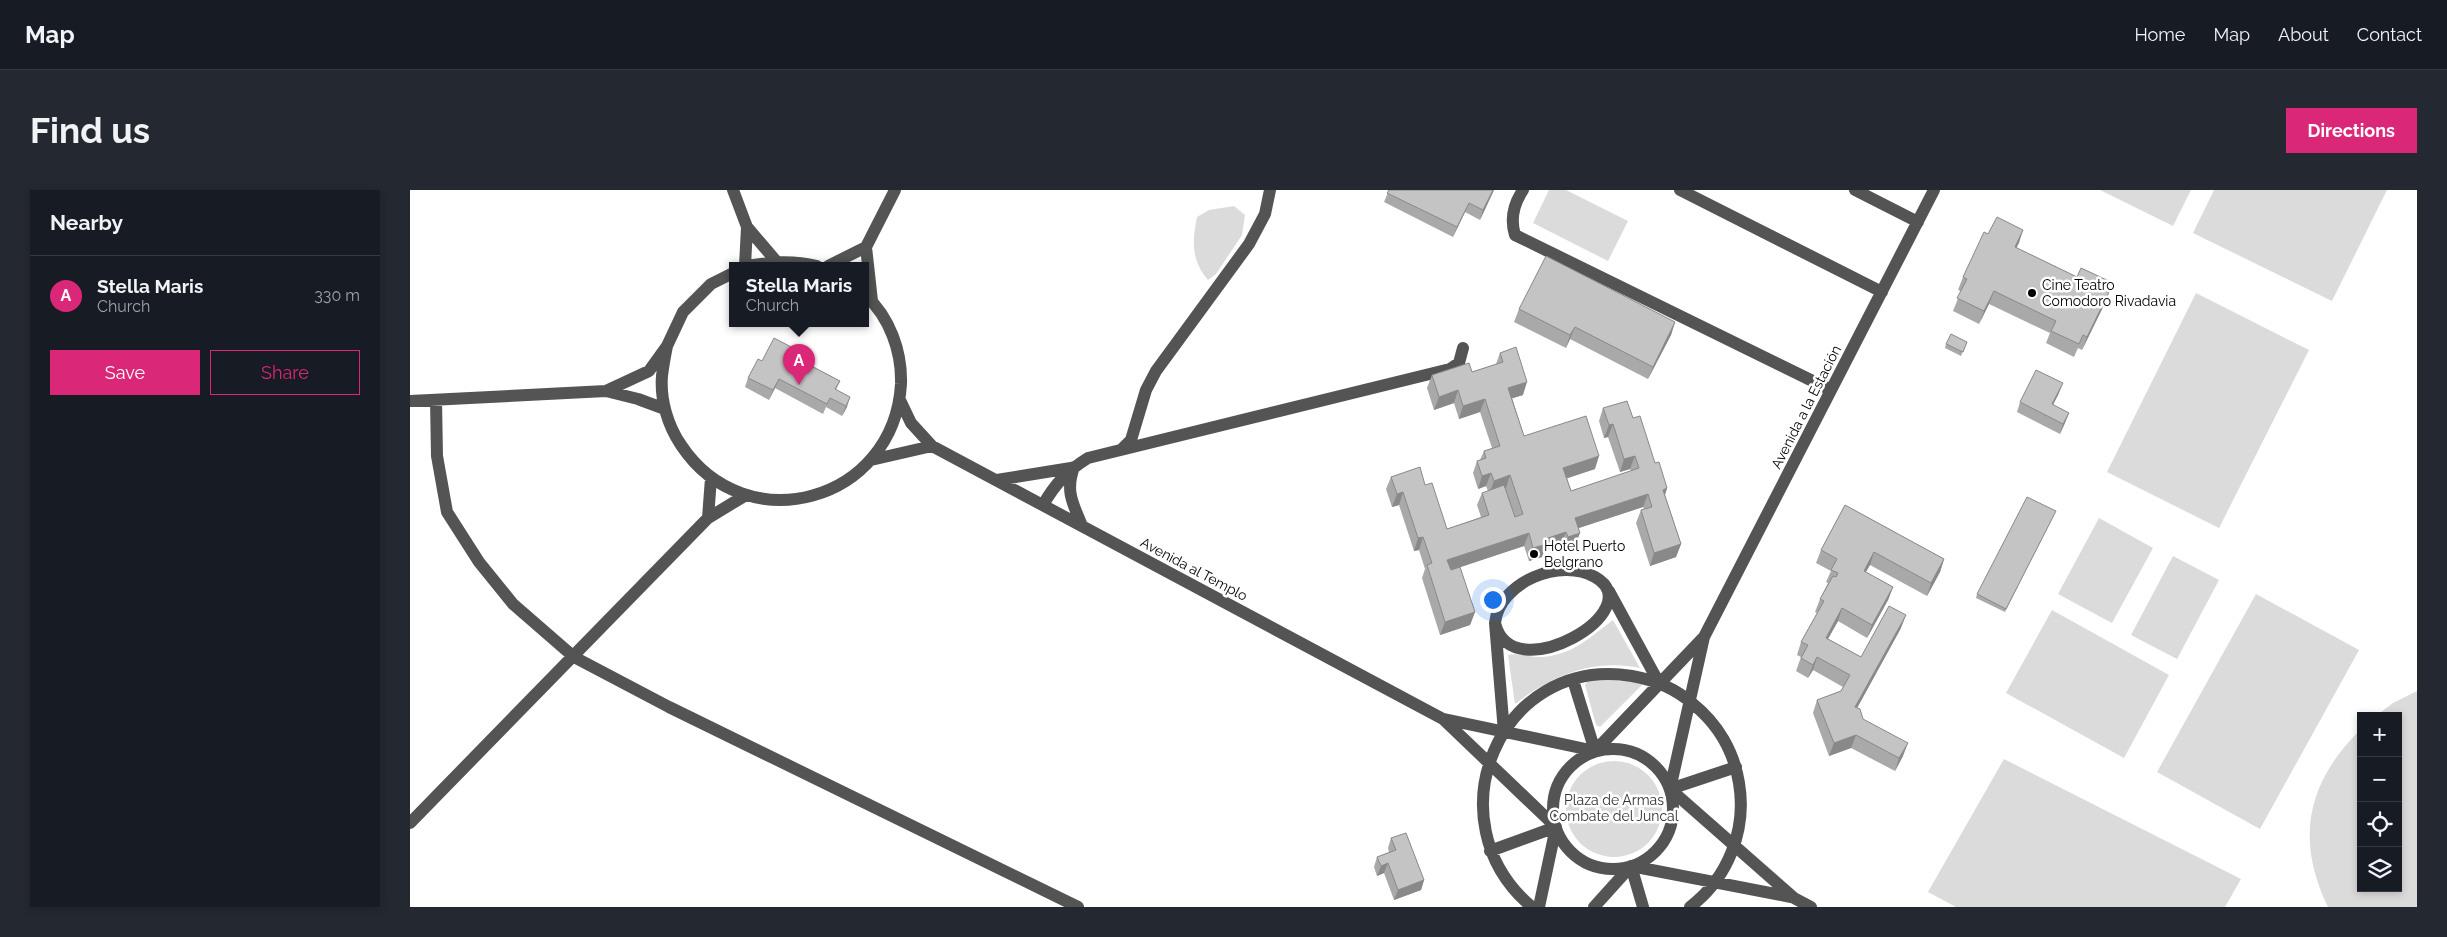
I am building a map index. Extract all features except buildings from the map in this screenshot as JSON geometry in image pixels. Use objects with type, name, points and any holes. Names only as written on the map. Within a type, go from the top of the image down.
[{"type":"street","points":[[734,190],[747,227],[776,261]]},
{"type":"street","points":[[867,262],[866,246],[895,190]]},
{"type":"street","points":[[1121,450],[1131,440],[1146,390],[1156,371],[1249,244],[1265,214],[1270,190]]},
{"type":"street","points":[[1523,190],[1515,206],[1511,222],[1515,235],[1831,390]]},
{"type":"street","points":[[1680,190],[1882,292]]},
{"type":"street","points":[[1855,190],[1918,222]]},
{"type":"street","name":"Avenida a la Estación","points":[[1704,637],[1934,190]]},
{"type":"street","points":[[745,262],[747,227]]},
{"type":"street","points":[[836,262],[866,246]]},
{"type":"street","points":[[770,262],[801,262]]},
{"type":"street","points":[[606,391],[649,371],[667,346],[684,312],[710,284],[729,275]]},
{"type":"street","points":[[667,346],[662,378],[665,409],[675,436],[690,459],[712,478],[746,495],[768,500],[813,496],[834,488],[854,476],[871,460],[890,432],[900,400],[901,373],[897,347],[887,323],[869,299]]},
{"type":"street","points":[[1043,505],[1056,482],[1088,458],[1450,369],[1459,363],[1463,348]]},
{"type":"street","points":[[410,401],[606,391],[638,399],[665,409]]},
{"type":"street","points":[[436,400],[437,456],[447,512],[479,562],[513,604],[574,657],[669,707],[1078,907]]},
{"type":"street","name":"Avenida al Templo","points":[[900,400],[911,423],[932,446],[1443,719]]},
{"type":"street","points":[[871,460],[932,446]]},
{"type":"street","points":[[997,480],[1074,467]]},
{"type":"street","points":[[1074,467],[1068,482],[1070,496],[1082,526]]},
{"type":"street","points":[[708,518],[712,478]]},
{"type":"street","points":[[410,823],[708,518],[746,495]]},
{"type":"street","points":[[1504,732],[1495,623],[1496,614],[1504,599],[1519,586],[1541,575],[1574,570],[1594,576],[1606,587],[1659,683]]},
{"type":"street","points":[[1495,623],[1501,638],[1517,647],[1544,648],[1562,643],[1592,627],[1606,612],[1609,594],[1606,587]]},
{"type":"street","points":[[1538,907],[1556,827],[1553,804],[1560,781],[1575,762],[1595,751],[1704,637]]},
{"type":"street","points":[[1670,789],[1704,637]]},
{"type":"street","points":[[1532,907],[1504,878],[1490,851],[1482,812],[1483,786],[1488,763],[1504,732],[1520,712],[1538,697],[1573,680],[1605,674],[1624,675],[1659,683],[1689,700],[1713,723],[1726,744],[1736,767],[1741,804],[1739,829],[1734,846],[1716,882],[1690,907]]},
{"type":"street","points":[[1573,680],[1595,751]]},
{"type":"street","points":[[1443,719],[1595,751],[1623,749],[1640,755],[1662,773],[1670,789],[1673,806],[1668,832],[1653,853],[1631,866],[1594,907]]},
{"type":"street","points":[[1443,719],[1556,827],[1571,851],[1588,864],[1609,868],[1631,866],[1794,898]]},
{"type":"street","points":[[1670,789],[1736,767]]},
{"type":"street","points":[[1670,789],[1794,898],[1811,907]]},
{"type":"street","points":[[1490,851],[1556,827]]},
{"type":"street","points":[[1631,866],[1643,907]]},
{"type":"green space","points":[[1549,190],[1566,190],[1628,221],[1608,261],[1533,223]]},
{"type":"green space","points":[[2100,190],[2191,190],[2173,226]]},
{"type":"green space","points":[[2214,190],[2387,190],[2332,301],[2193,233]]},
{"type":"green space","points":[[1234,206],[1245,215],[1242,235],[1216,274],[1208,280],[1198,265],[1194,250],[1197,217],[1209,210]]},
{"type":"green space","points":[[2196,293],[2309,350],[2219,528],[2107,472]]},
{"type":"green space","points":[[2099,518],[2153,548],[2112,623],[2058,594]]},
{"type":"green space","points":[[2173,556],[2219,580],[2177,659],[2131,635]]},
{"type":"green space","points":[[2256,594],[2359,650],[2260,829],[2157,772]]},
{"type":"green space","points":[[2052,610],[2169,675],[2124,758],[2006,693]]},
{"type":"green space","points":[[1613,620],[1640,668],[1606,665],[1573,672],[1543,685],[1515,704],[1508,655],[1542,657],[1563,653],[1589,639]]},
{"type":"green space","points":[[1600,679],[1642,683],[1642,685],[1600,727],[1596,725],[1585,685],[1587,682]]},
{"type":"green space","points":[[2417,691],[2417,907],[2328,907],[2318,882],[2312,858],[2310,835],[2312,812],[2318,791],[2328,770],[2357,733],[2357,892],[2402,892],[2402,712],[2381,712],[2393,703]]},
{"type":"green space","points":[[2004,759],[2241,879],[2225,907],[1956,907],[1928,892]]},
{"type":"green space","name":"Plaza de Armas Combate del Juncal","points":[[1614,761],[1632,765],[1648,775],[1658,791],[1662,809],[1658,827],[1648,843],[1632,853],[1614,857],[1596,853],[1580,843],[1570,827],[1566,809],[1570,791],[1580,775],[1596,765]]},
{"type":"place","name":"Cine Teatro Comodoro Rivadavia","points":[[2032,293]]},
{"type":"place","name":"Stella Maris","points":[[799,385]]},
{"type":"place","name":"Hotel Puerto Belgrano","points":[[1534,554]]}]
